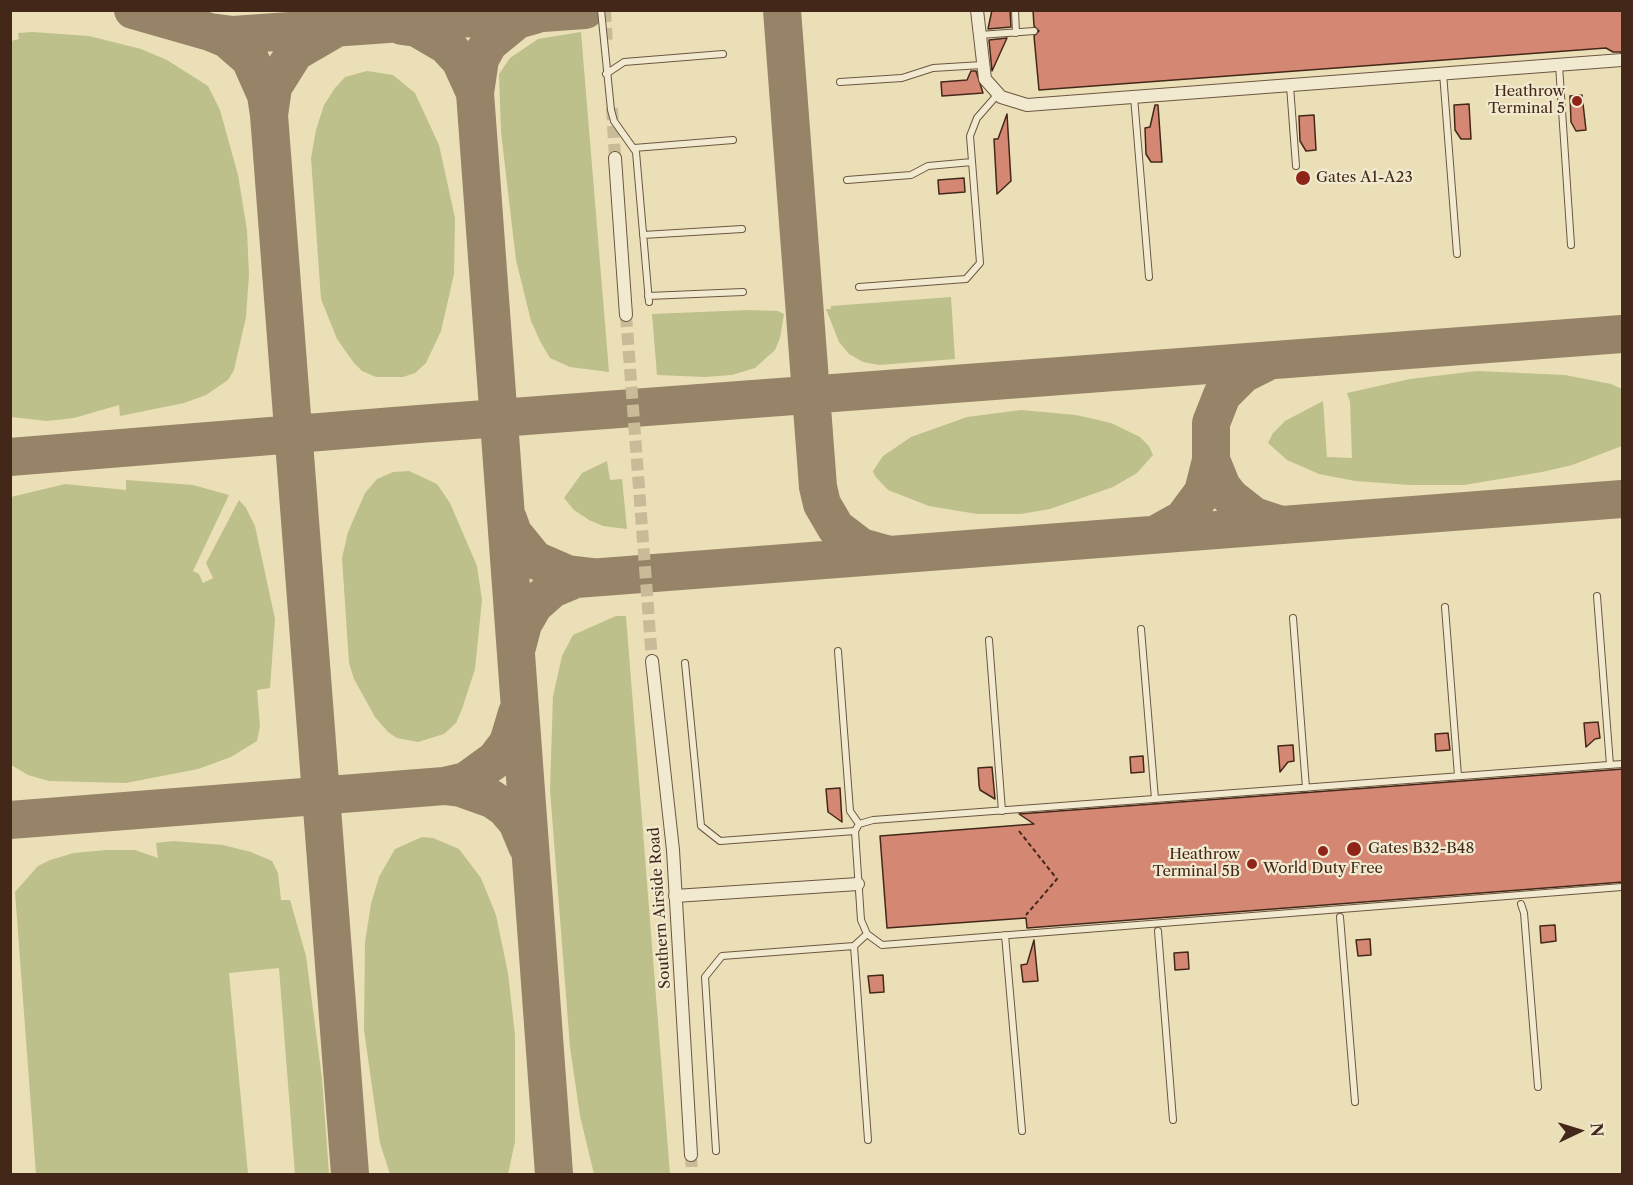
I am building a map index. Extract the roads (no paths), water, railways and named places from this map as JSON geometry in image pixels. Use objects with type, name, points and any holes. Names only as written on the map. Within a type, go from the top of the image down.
[{"type":"street","points":[[977,10],[985,79],[998,94],[1009,101],[1026,105],[1623,60]]},
{"type":"street","points":[[615,158],[626,315]]},
{"type":"street","name":"Southern Airside Road","points":[[652,660],[673,850],[691,1155]]},
{"type":"street","points":[[675,896],[858,884]]},
{"type":"lane","points":[[601,10],[606,74],[614,121],[634,148],[648,299],[743,292]]},
{"type":"lane","points":[[1014,10],[1016,33]]},
{"type":"lane","points":[[979,35],[1034,31]]},
{"type":"lane","points":[[606,74],[624,62],[723,54]]},
{"type":"lane","points":[[1559,64],[1571,245]]},
{"type":"lane","points":[[840,82],[902,78],[933,68],[982,65]]},
{"type":"lane","points":[[1443,73],[1457,254]]},
{"type":"lane","points":[[1290,85],[1296,166]]},
{"type":"lane","points":[[859,287],[966,279],[980,263],[972,162],[972,128],[981,113],[998,94]]},
{"type":"lane","points":[[1134,97],[1149,277]]},
{"type":"lane","points":[[634,148],[733,140]]},
{"type":"lane","points":[[847,180],[911,175],[928,166],[972,162]]},
{"type":"lane","points":[[643,235],[742,229]]},
{"type":"lane","points":[[1597,596],[1610,765]]},
{"type":"lane","points":[[1445,607],[1458,776]]},
{"type":"lane","points":[[1293,618],[1306,788]]},
{"type":"lane","points":[[1141,629],[1155,799]]},
{"type":"lane","points":[[989,640],[1002,811]]},
{"type":"lane","points":[[838,651],[850,811],[859,824]]},
{"type":"lane","points":[[685,663],[701,826],[720,841],[855,831]]},
{"type":"lane","points":[[1623,764],[873,820],[859,824],[855,831],[861,920],[867,934],[882,945],[1623,887]]},
{"type":"lane","points":[[1521,904],[1524,913],[1538,1087]]},
{"type":"lane","points":[[1340,917],[1355,1102]]},
{"type":"lane","points":[[1158,931],[1173,1120]]},
{"type":"lane","points":[[716,1151],[705,976],[722,956],[854,946],[867,934]]},
{"type":"lane","points":[[1005,935],[1022,1131]]},
{"type":"lane","points":[[854,946],[868,1140]]},
{"type":"tunnel","points":[[605,10],[607,46]]},
{"type":"tunnel","points":[[612,108],[615,158]]},
{"type":"tunnel","points":[[626,315],[652,661]]},
{"type":"tunnel","points":[[691,1155],[692,1174]]},
{"type":"place","name":"Heathrow Terminal 5","points":[[1577,101]]},
{"type":"place","name":"Gates A1-A23","points":[[1303,178]]},
{"type":"place","name":"Gates B32-B48","points":[[1354,849]]},
{"type":"place","name":"World Duty Free","points":[[1323,851]]},
{"type":"place","name":"Heathrow Terminal 5B","points":[[1252,864]]}]
